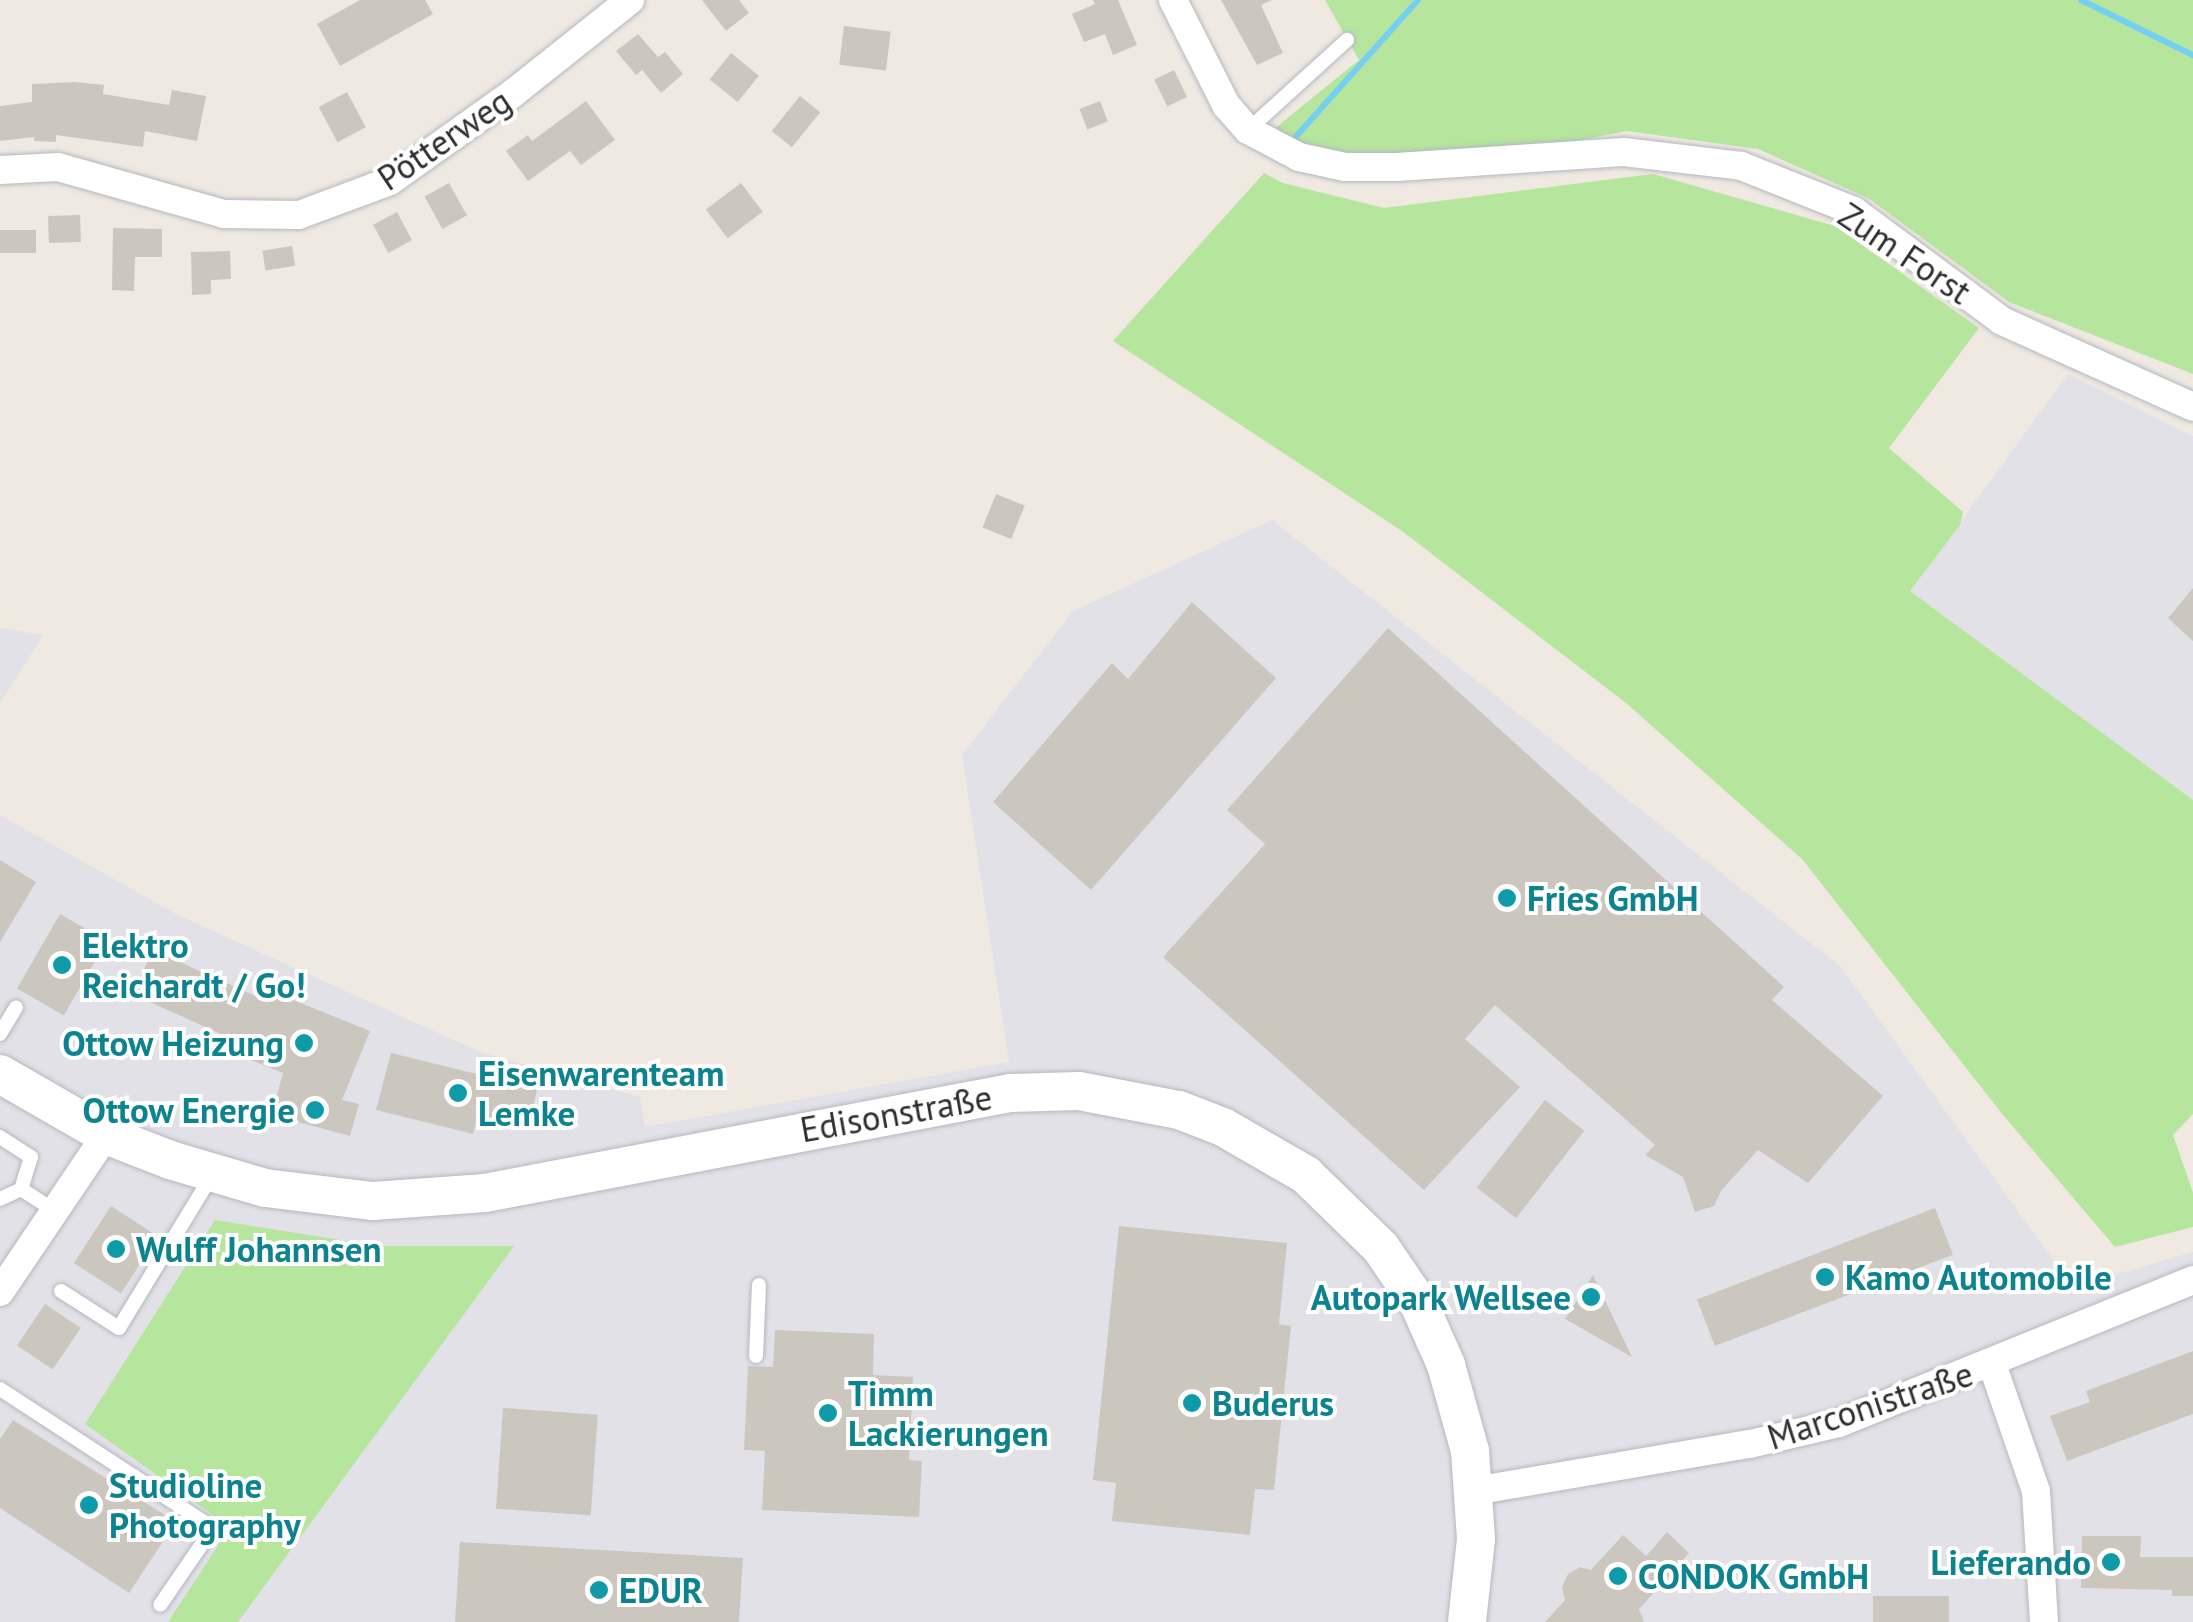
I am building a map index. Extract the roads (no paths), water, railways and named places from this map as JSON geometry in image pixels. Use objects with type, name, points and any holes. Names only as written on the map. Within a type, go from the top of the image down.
[{"type":"street","name":"Pötterweg","points":[[0,170],[58,166],[224,214],[299,216],[390,181],[512,94],[630,0]]},
{"type":"street","points":[[1173,0],[1226,105],[1248,130]]},
{"type":"street","name":"Zum Forst","points":[[1248,130],[1300,157],[1345,167],[1624,152],[1742,166],[1854,211],[2002,321],[2193,407]]},
{"type":"street","name":"Edisonstraße","points":[[0,1074],[106,1135],[212,1174],[324,1198],[453,1198],[1010,1093],[1079,1091],[1162,1105],[1223,1127],[1292,1166],[1350,1213],[1381,1248],[1419,1304],[1446,1365],[1470,1450],[1475,1572],[1467,1622]]},
{"type":"street","points":[[2,1285],[106,1135]]},
{"type":"street","name":"Marconistraße","points":[[1474,1491],[1750,1444],[1839,1423],[2193,1280]]},
{"type":"street","points":[[1992,1364],[2036,1491],[2044,1622]]},
{"type":"lane","points":[[1248,130],[1348,40]]},
{"type":"lane","points":[[0,1034],[16,1007]]},
{"type":"lane","points":[[0,1137],[31,1157],[21,1189],[0,1200]]},
{"type":"lane","points":[[61,1290],[120,1328],[212,1174]]},
{"type":"lane","points":[[21,1189],[55,1210]]},
{"type":"lane","points":[[756,1356],[759,1285]]},
{"type":"lane","points":[[0,1388],[214,1528],[160,1605]]},
{"type":"waterway","points":[[1292,141],[1418,0]]},
{"type":"waterway","points":[[2081,0],[2193,55]]},
{"type":"place","name":"Fries GmbH","points":[[1507,898]]},
{"type":"place","name":"Elektro Reichardt / Go!","points":[[62,965]]},
{"type":"place","name":"Ottow Heizung","points":[[304,1043]]},
{"type":"place","name":"Eisenwarenteam Lemke","points":[[458,1093]]},
{"type":"place","name":"Ottow Energie","points":[[315,1110]]},
{"type":"place","name":"Wulff Johannsen","points":[[116,1249]]},
{"type":"place","name":"Kamo Automobile","points":[[1825,1277]]},
{"type":"place","name":"Autopark Wellsee","points":[[1591,1297]]},
{"type":"place","name":"Buderus","points":[[1192,1403]]},
{"type":"place","name":"Timm Lackierungen","points":[[828,1413]]},
{"type":"place","name":"Studioline Photography","points":[[89,1505]]},
{"type":"place","name":"Lieferando","points":[[2111,1562]]},
{"type":"place","name":"CONDOK GmbH","points":[[1618,1576]]},
{"type":"place","name":"EDUR","points":[[599,1590]]}]
